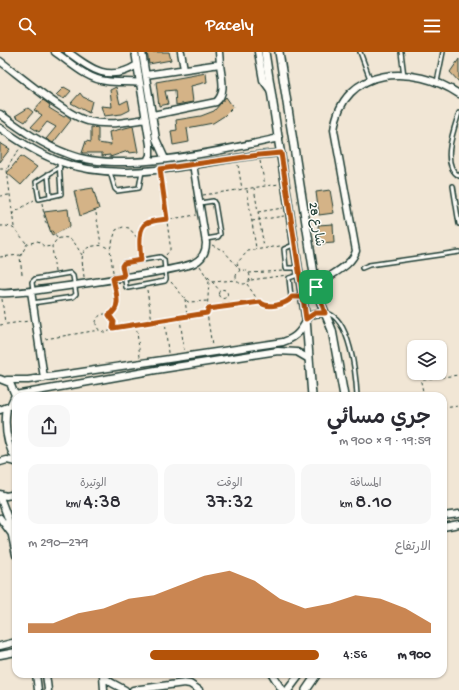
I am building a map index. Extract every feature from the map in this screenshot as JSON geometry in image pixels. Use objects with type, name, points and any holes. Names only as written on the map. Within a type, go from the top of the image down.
[{"type":"street","points":[[55,52],[86,75],[99,80],[109,82],[126,81],[140,84]]},
{"type":"street","points":[[68,52],[93,70],[110,74],[123,72],[137,65]]},
{"type":"street","points":[[135,52],[151,151],[147,161]]},
{"type":"street","points":[[142,52],[157,144],[165,159]]},
{"type":"street","points":[[181,52],[184,69]]},
{"type":"street","points":[[152,115],[216,102],[220,99],[222,92],[219,52]]},
{"type":"street","points":[[258,52],[263,80],[271,91],[285,89]]},
{"type":"street","name":"شارع 28","points":[[265,52],[303,297],[312,392]]},
{"type":"street","name":"شارع 28","points":[[279,52],[316,287],[331,325],[337,348],[343,392]]},
{"type":"street","points":[[0,61],[63,108],[87,121],[111,123],[146,119]]},
{"type":"street","points":[[146,75],[220,64]]},
{"type":"street","points":[[109,82],[110,74]]},
{"type":"street","points":[[303,297],[312,293],[326,277],[350,261],[355,254],[356,248],[334,130],[337,115],[343,102],[352,91],[370,79],[391,75],[437,82],[458,93]]},
{"type":"street","points":[[0,114],[42,143],[69,155],[95,161],[147,161],[165,159],[238,147],[279,138]]},
{"type":"street","points":[[0,128],[23,144],[60,164],[110,172],[142,172],[281,153]]},
{"type":"street","points":[[238,147],[238,158]]},
{"type":"street","points":[[1,297],[165,270],[196,262],[204,254],[206,241],[193,164]]},
{"type":"street","points":[[32,291],[32,303],[44,378]]},
{"type":"street","points":[[3,380],[22,381],[277,343],[289,340],[299,333],[306,319],[315,313],[325,313]]},
{"type":"street","points":[[277,343],[278,351]]},
{"type":"street","points":[[32,392],[156,370],[278,351],[297,352],[309,359]]},
{"type":"street","points":[[155,361],[156,370]]},
{"type":"street","points":[[3,380],[13,386],[14,392]]},
{"type":"street","points":[[0,410],[7,408],[12,403]]},
{"type":"street","points":[[7,408],[6,432],[12,452]]},
{"type":"street","points":[[0,462],[12,461]]},
{"type":"street","points":[[0,494],[6,496],[12,495]]},
{"type":"street","points":[[0,497],[12,532]]},
{"type":"street","points":[[447,516],[459,514]]},
{"type":"street","points":[[0,518],[12,535]]},
{"type":"street","points":[[447,526],[459,524]]},
{"type":"street","points":[[12,643],[2,646],[2,654],[12,653]]},
{"type":"street","points":[[36,678],[38,690]]},
{"type":"street","points":[[46,678],[48,690]]},
{"type":"street","points":[[103,678],[104,690]]},
{"type":"street","points":[[106,678],[125,690]]},
{"type":"street","points":[[274,678],[282,690]]},
{"type":"street","points":[[288,690],[297,678]]},
{"type":"street","points":[[306,690],[314,678]]},
{"type":"street","points":[[133,690],[184,683],[190,684],[199,690]]},
{"type":"lane","points":[[360,52],[370,79]]},
{"type":"lane","points":[[401,52],[404,76]]},
{"type":"lane","points":[[437,82],[443,52]]},
{"type":"lane","points":[[459,113],[452,136],[450,152],[452,170],[459,176]]},
{"type":"lane","points":[[60,164],[61,194],[40,198],[36,182],[60,164]]},
{"type":"lane","points":[[110,172],[117,191],[140,188],[142,172]]},
{"type":"lane","points":[[48,174],[50,197]]},
{"type":"lane","points":[[453,186],[459,224]]},
{"type":"lane","points":[[200,203],[213,201],[215,204],[220,234],[218,237],[206,241]]},
{"type":"lane","points":[[295,245],[284,248],[287,269],[299,272]]},
{"type":"lane","points":[[362,268],[369,265],[459,252]]},
{"type":"lane","points":[[163,258],[166,279],[164,282],[127,288],[125,286],[122,266],[124,263],[163,258]]},
{"type":"lane","points":[[299,272],[290,277],[292,297],[303,297]]},
{"type":"lane","points":[[32,291],[33,279],[71,274],[76,294],[73,297],[32,303]]},
{"type":"lane","points":[[325,313],[335,316],[341,324],[352,359],[356,392]]},
{"type":"path","points":[[23,144],[10,163],[8,170],[14,227],[27,244]]},
{"type":"path","points":[[259,155],[265,186]]},
{"type":"path","points":[[238,158],[242,190]]},
{"type":"path","points":[[0,168],[8,170]]},
{"type":"path","points":[[160,169],[170,247],[163,258]]},
{"type":"path","points":[[199,196],[286,183]]},
{"type":"path","points":[[254,188],[264,248]]},
{"type":"path","points":[[246,189],[256,248]]},
{"type":"path","points":[[0,196],[10,195]]},
{"type":"path","points":[[12,214],[40,198],[45,221],[57,239]]},
{"type":"path","points":[[258,212],[290,211]]},
{"type":"path","points":[[252,221],[290,211]]},
{"type":"path","points":[[96,213],[101,245]]},
{"type":"path","points":[[141,260],[139,240],[146,223],[202,214]]},
{"type":"path","points":[[0,226],[14,227]]},
{"type":"path","points":[[99,330],[97,325],[98,319],[101,316],[109,315],[115,311],[117,305],[110,249],[113,233],[119,228],[129,228],[139,240]]},
{"type":"path","points":[[55,276],[52,246],[57,239],[66,236],[70,238],[82,255]]},
{"type":"path","points":[[22,274],[21,255],[27,244],[38,241],[45,247],[52,246]]},
{"type":"path","points":[[206,241],[223,250],[238,266],[240,271]]},
{"type":"path","points":[[84,283],[83,251],[88,247],[101,245],[110,249]]},
{"type":"path","points":[[238,266],[238,261],[245,252],[256,248],[280,246],[284,248]]},
{"type":"path","points":[[0,257],[21,255]]},
{"type":"path","points":[[196,262],[220,291],[226,291],[228,294],[225,298],[219,297],[220,291]]},
{"type":"path","points":[[240,271],[245,270],[249,273],[282,271],[287,269]]},
{"type":"path","points":[[237,280],[237,275],[240,271]]},
{"type":"path","points":[[249,273],[250,280]]},
{"type":"path","points":[[247,284],[250,280],[284,274],[290,277]]},
{"type":"path","points":[[207,276],[207,313],[213,353]]},
{"type":"path","points":[[166,279],[175,285],[185,299],[190,303],[208,301]]},
{"type":"path","points":[[212,282],[237,280],[242,284],[247,284],[260,302],[266,306],[286,303],[292,297]]},
{"type":"path","points":[[147,285],[152,321]]},
{"type":"path","points":[[1,297],[5,324]]},
{"type":"path","points":[[185,299],[187,316]]},
{"type":"path","points":[[208,309],[260,302]]},
{"type":"path","points":[[38,340],[99,330],[106,332],[113,328],[207,313]]},
{"type":"path","points":[[109,315],[114,322],[113,328]]},
{"type":"path","points":[[180,317],[185,357]]},
{"type":"path","points":[[0,325],[35,320]]},
{"type":"path","points":[[165,320],[168,359]]},
{"type":"path","points":[[136,324],[140,364]]},
{"type":"path","points":[[423,392],[422,382],[424,379],[459,375]]},
{"type":"path","points":[[447,408],[459,406]]},
{"type":"building","points":[[147,52],[169,52],[171,60],[149,64]]},
{"type":"building","points":[[459,59],[459,82],[450,72]]},
{"type":"building","points":[[206,73],[207,82],[191,86],[193,102],[176,105],[175,90],[165,91],[168,104],[159,106],[156,82]]},
{"type":"building","points":[[64,87],[71,91],[64,99],[56,95]]},
{"type":"building","points":[[116,87],[120,104],[128,100],[130,110],[122,114],[104,116],[101,106],[112,107],[110,90]]},
{"type":"building","points":[[80,93],[83,97],[92,101],[89,113],[71,103]]},
{"type":"building","points":[[226,97],[233,107],[224,116],[213,123],[187,128],[189,142],[173,145],[171,131],[177,130],[176,120],[201,116],[214,111]]},
{"type":"building","points":[[43,100],[50,105],[49,108],[71,120],[53,143],[46,139],[56,127],[47,122],[39,132],[31,127],[42,115],[34,110]]},
{"type":"building","points":[[28,108],[33,112],[25,122],[15,116]]},
{"type":"building","points":[[133,126],[138,152],[129,153],[128,151],[110,157],[110,155],[102,156],[102,153],[82,153],[86,141],[91,142],[91,127],[98,128],[98,143],[111,145],[109,132]]},
{"type":"building","points":[[0,143],[10,149],[0,162]]},
{"type":"building","points":[[21,156],[37,167],[21,185],[7,173]]},
{"type":"building","points":[[93,188],[99,209],[80,216],[74,191]]},
{"type":"building","points":[[330,190],[334,213],[319,215],[316,192]]},
{"type":"building","points":[[68,209],[70,226],[52,236],[44,212]]},
{"type":"building","points":[[333,224],[334,243],[320,244],[318,225]]},
{"type":"route","points":[[316,287],[310,295],[303,297],[281,153],[259,155],[160,169],[167,219],[148,222],[144,226],[139,240],[141,260],[124,263],[122,266],[124,276],[113,278],[117,305],[115,311],[109,315],[112,317],[114,322],[113,328],[207,313],[208,309],[260,302],[266,306],[286,303],[292,297],[303,297],[306,319],[315,313],[325,313],[319,300],[316,287]]}]
